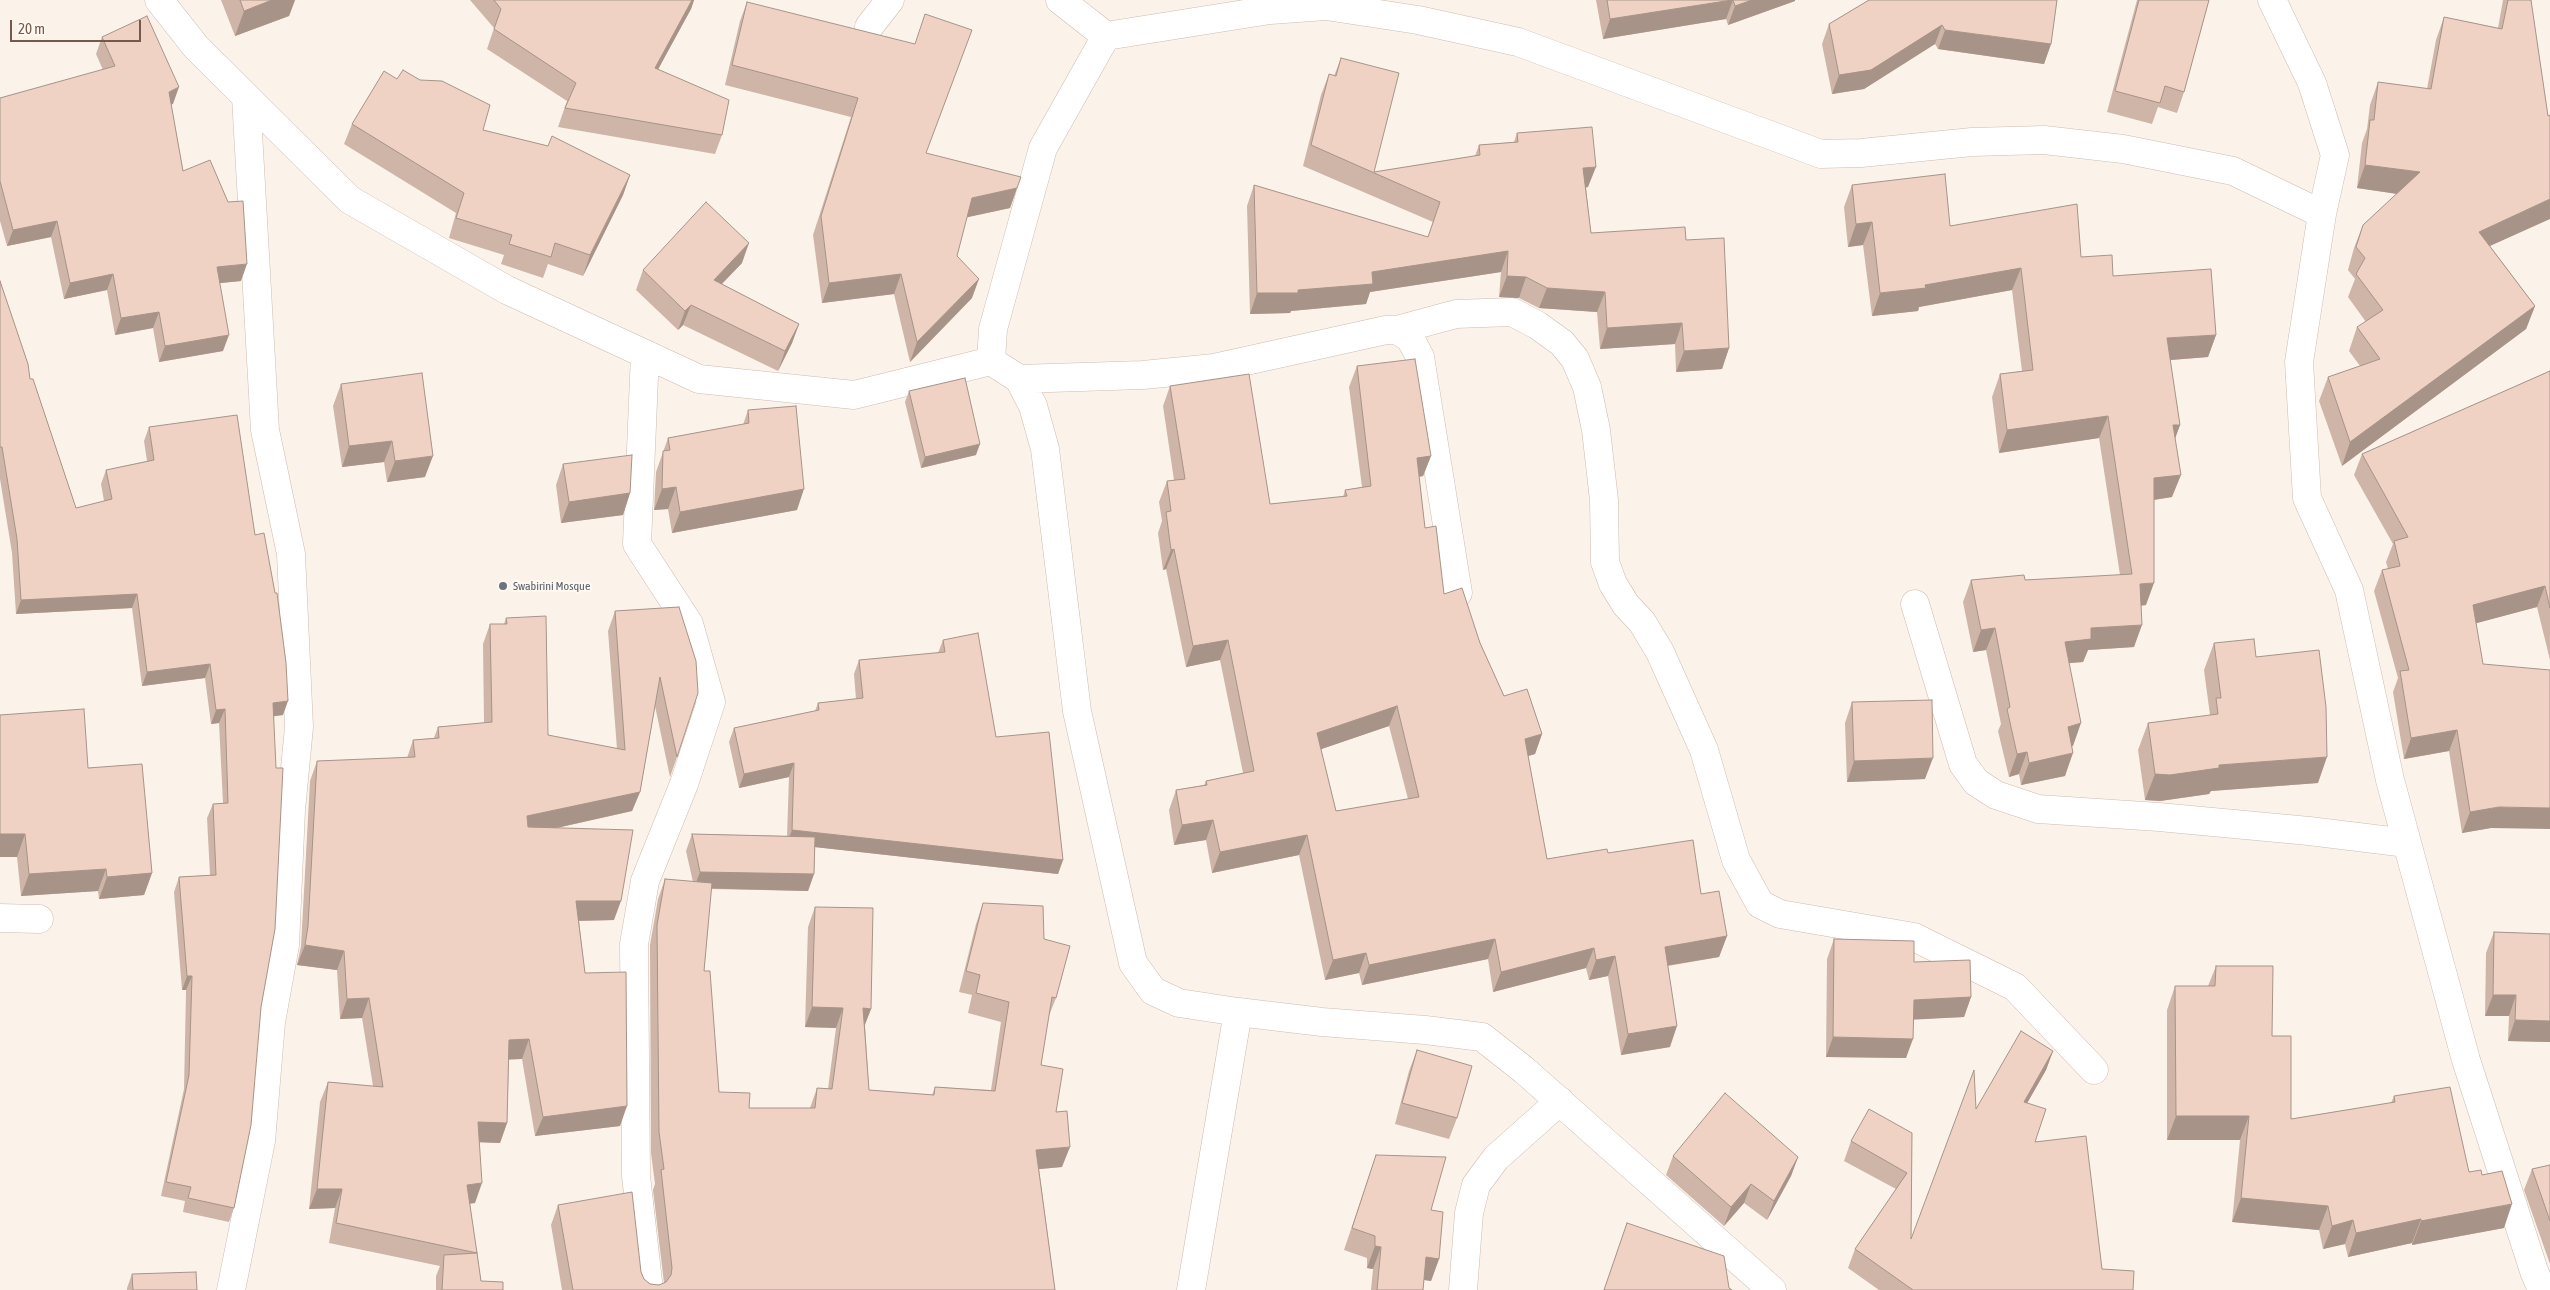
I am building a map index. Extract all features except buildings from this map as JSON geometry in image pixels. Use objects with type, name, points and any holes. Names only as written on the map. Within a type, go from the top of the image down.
[{"type":"street","points":[[159,0],[196,47],[350,200],[507,290],[698,379],[854,395],[991,361],[1019,379],[1033,406],[1045,449],[1078,711],[1133,963],[1153,991],[1179,1003],[1238,1012],[1482,1037],[1560,1101],[1772,1290]]},
{"type":"street","points":[[869,27],[890,0]]},
{"type":"street","points":[[1060,0],[1106,36],[1270,10],[1326,6],[1418,20],[1518,42],[1821,154],[1861,153],[1972,142],[2044,140],[2123,149],[2233,171],[2322,214]]},
{"type":"street","points":[[2272,0],[2312,83],[2335,155],[2322,214],[2299,362],[2307,498],[2349,590],[2390,780],[2466,1060],[2534,1271],[2542,1290]]},
{"type":"street","points":[[991,361],[993,329],[1043,148],[1106,36]]},
{"type":"street","points":[[231,1290],[261,1141],[271,1022],[285,945],[291,810],[300,727],[291,554],[264,430],[246,97]]},
{"type":"street","points":[[1019,379],[1143,375],[1214,368],[1386,330],[1397,330],[1456,314],[1512,312],[1537,325],[1556,339],[1575,359],[1587,387],[1596,430],[1604,500],[1605,562],[1612,584],[1626,605],[1642,622],[1660,652],[1704,750],[1736,860],[1760,904],[1780,914],[1914,937],[2015,987],[2094,1070]]},
{"type":"street","points":[[1397,330],[1410,338],[1420,357],[1458,593]]},
{"type":"street","points":[[645,354],[637,544],[689,624],[711,702],[684,784],[645,881],[634,944],[636,1176],[649,1290]]},
{"type":"street","points":[[1915,604],[1963,764],[1976,782],[1996,795],[2038,809],[2309,830],[2407,843]]},
{"type":"street","points":[[0,918],[39,919]]},
{"type":"street","points":[[1191,1290],[1238,1012]]},
{"type":"street","points":[[1463,1290],[1469,1213],[1476,1185],[1496,1158],[1560,1101]]},
{"type":"place","name":"Swabirini Mosque","points":[[503,586]]}]
